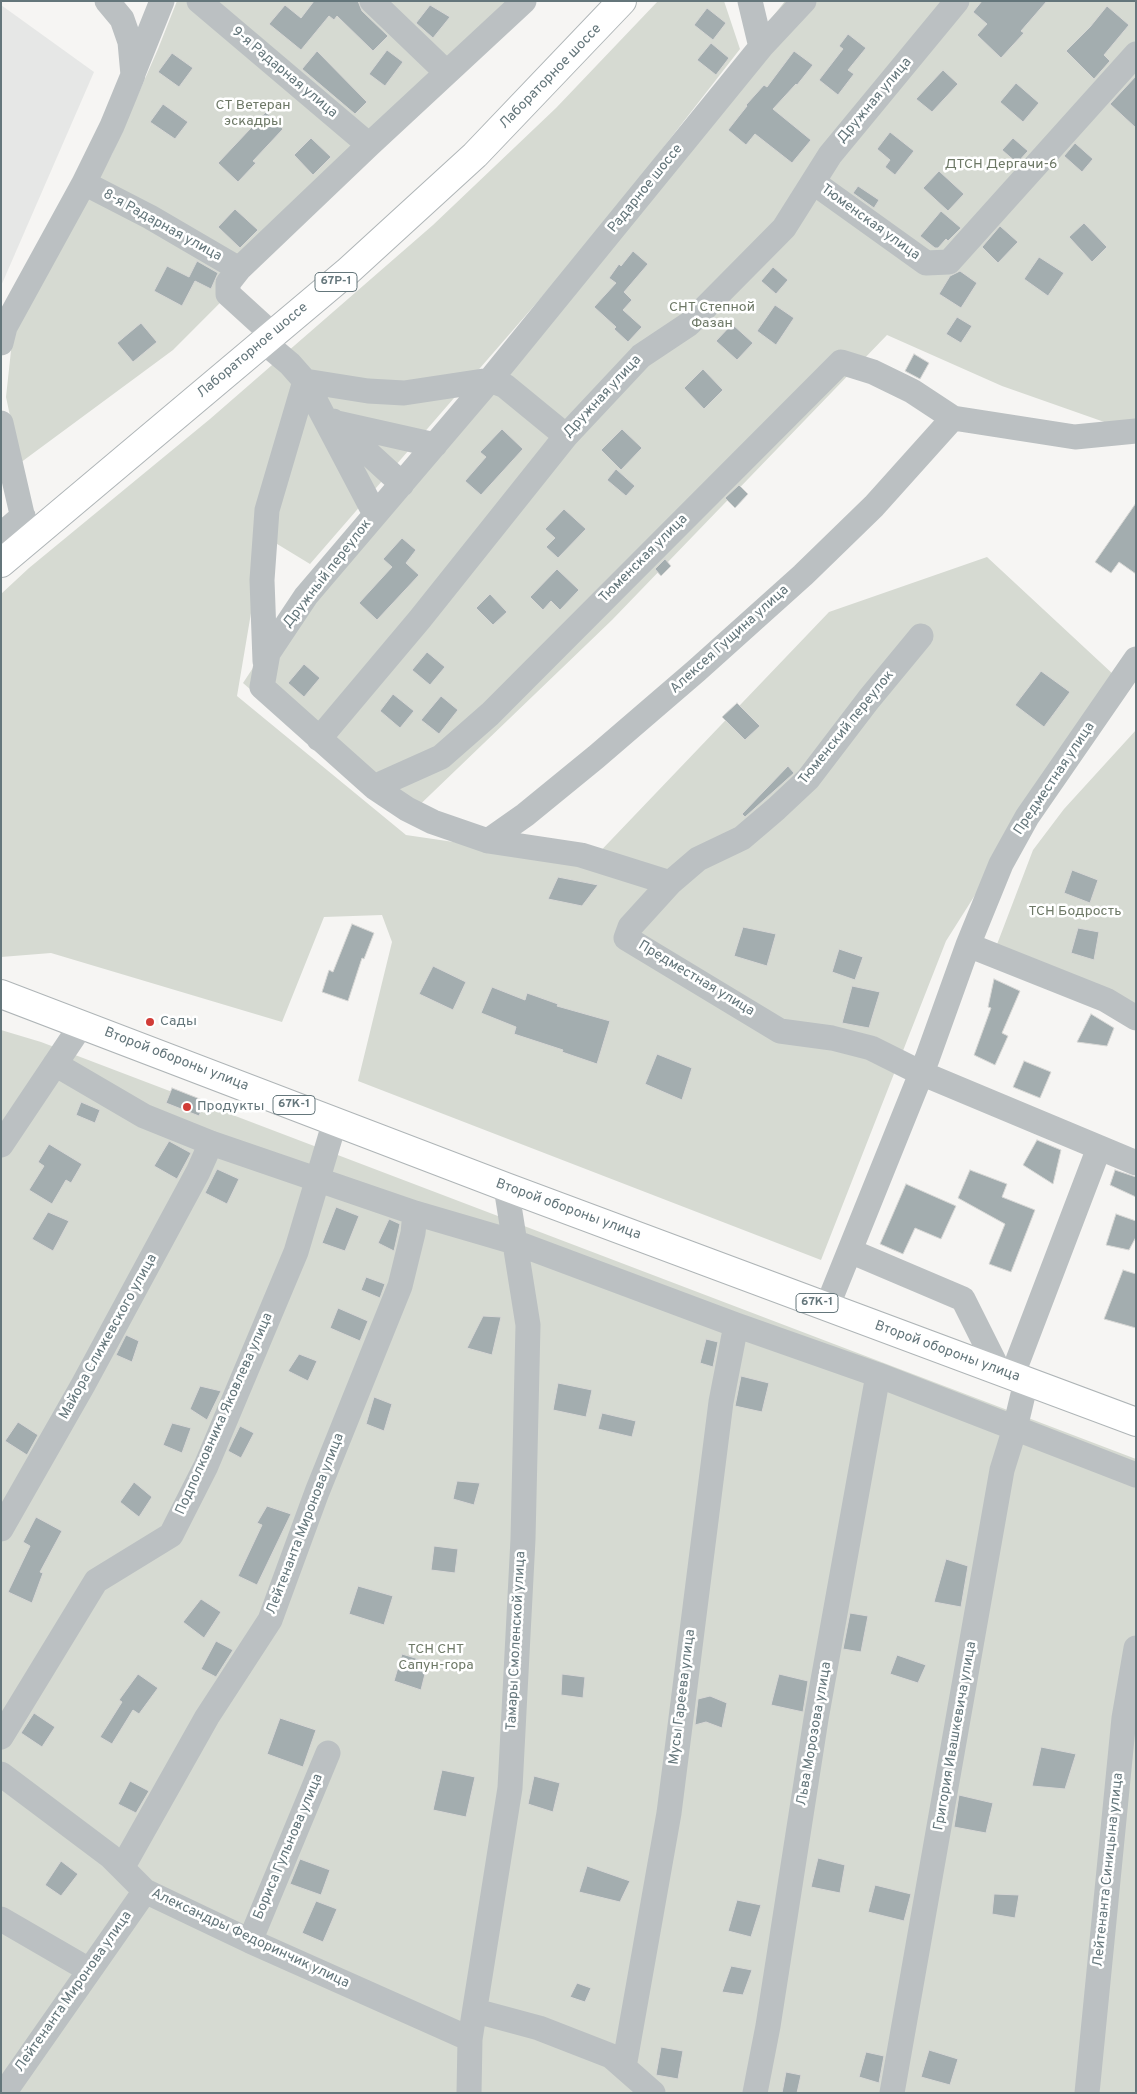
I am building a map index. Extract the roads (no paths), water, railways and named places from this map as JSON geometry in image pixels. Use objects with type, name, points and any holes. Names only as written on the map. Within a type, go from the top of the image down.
[{"type":"main road","name":"Лабораторное шоссе","points":[[1,563],[26,528],[268,338],[348,272],[475,155],[622,1]]},
{"type":"main road","name":"Второй обороны улица","points":[[1,994],[506,1187],[1136,1422]]},
{"type":"street","points":[[107,1],[122,19],[130,42],[132,75]]},
{"type":"street","points":[[1,343],[5,327],[84,183],[112,126],[162,1]]},
{"type":"street","name":"9-я Радарная улица","points":[[200,1],[368,145]]},
{"type":"street","points":[[372,1],[446,72]]},
{"type":"street","points":[[375,514],[327,416],[305,381],[228,294],[228,283],[239,269],[368,145],[524,1]]},
{"type":"street","points":[[750,1],[761,47]]},
{"type":"street","name":"Радарное шоссе","points":[[490,380],[761,47],[804,1]]},
{"type":"street","name":"Дружная улица","points":[[320,739],[420,619],[566,436],[641,356],[689,324],[784,228],[830,155],[957,1]]},
{"type":"street","name":"Тюменская улица","points":[[813,182],[926,263],[948,262],[1136,54]]},
{"type":"street","name":"8-я Радарная улица","points":[[84,183],[239,269]]},
{"type":"street","name":"Тюменская улица","points":[[374,787],[441,757],[490,714],[762,439],[841,362],[873,372],[912,391],[953,418]]},
{"type":"street","points":[[305,381],[368,391],[404,393],[490,380],[505,386],[566,436]]},
{"type":"street","name":"Дружный переулок","points":[[488,842],[433,822],[407,809],[374,787],[262,687],[268,653],[306,596],[490,380]]},
{"type":"street","points":[[265,669],[262,580],[267,510],[305,381]]},
{"type":"street","points":[[327,416],[435,446]]},
{"type":"street","points":[[327,416],[402,484]]},
{"type":"street","points":[[953,418],[1075,437],[1136,431]]},
{"type":"street","name":"Алексея Гущина улица","points":[[488,842],[525,815],[596,757],[696,671],[788,588],[874,506],[953,418]]},
{"type":"street","points":[[1,423],[26,528],[1,535]]},
{"type":"street","name":"Тюменский переулок","points":[[670,883],[698,859],[742,838],[808,778],[869,698],[921,636]]},
{"type":"street","name":"Предместная улица","points":[[827,1307],[921,1073],[968,945],[1011,845],[1027,817],[1136,658]]},
{"type":"street","points":[[488,842],[581,855],[670,883]]},
{"type":"street","name":"Предместная улица","points":[[670,883],[630,927],[626,938],[780,1031],[832,1038],[871,1048],[921,1073]]},
{"type":"street","points":[[968,945],[1106,1000],[1136,1018]]},
{"type":"street","points":[[1,1145],[82,1024]]},
{"type":"street","points":[[55,1064],[144,1116],[211,1143],[415,1213],[514,1242],[736,1325],[878,1375],[1136,1476]]},
{"type":"street","points":[[921,1073],[1136,1163]]},
{"type":"street","name":"Подполковника Яковлева улица","points":[[1,1737],[96,1581],[171,1535],[206,1466],[292,1261],[335,1121]]},
{"type":"street","name":"Майора Слижевского улица","points":[[1,1529],[88,1377],[198,1172],[211,1143]]},
{"type":"street","name":"Григория Ивашкевича улица","points":[[892,2093],[1002,1470],[1015,1428],[1012,1376],[1099,1148]]},
{"type":"street","name":"Тамары Смоленской улица","points":[[468,2093],[470,2039],[476,2011],[510,1788],[523,1539],[528,1325],[506,1187]]},
{"type":"street","name":"Лейтенанта Миронова улица","points":[[122,1868],[207,1717],[270,1620],[317,1492],[400,1286],[413,1233],[415,1213]]},
{"type":"street","points":[[850,1251],[962,1298],[1012,1376]]},
{"type":"street","name":"Мусы Гареева улица","points":[[624,2067],[669,1813],[721,1402],[736,1325]]},
{"type":"street","name":"Льва Морозова улица","points":[[755,2093],[768,2026],[816,1719],[878,1375]]},
{"type":"street","name":"Лейтенанта Синицына улица","points":[[1087,2093],[1124,1718],[1136,1648]]},
{"type":"street","name":"Бориса Гульнова улица","points":[[250,1941],[328,1753]]},
{"type":"street","name":"Александры Федоринчик улица","points":[[1,1774],[110,1856],[145,1891],[250,1941],[470,2039]]},
{"type":"street","name":"Лейтенанта Миронова улица","points":[[4,2093],[145,1891]]},
{"type":"street","points":[[1,1919],[89,1970]]},
{"type":"street","points":[[476,2011],[539,2028],[611,2056],[653,2093]]},
{"type":"place","name":"Сады","points":[[150,1022]]},
{"type":"place","name":"Продукты","points":[[187,1107]]},
{"type":"park label","name":"СТ Ветеран эскадры","points":[[253,114]]},
{"type":"park label","name":"ДТСН Дергачи-6","points":[[1001,165]]},
{"type":"park label","name":"СНТ Степной Фазан","points":[[712,316]]},
{"type":"park label","name":"ТСН Бодрость","points":[[1075,912]]},
{"type":"park label","name":"ТСН СНТ Сапун-гора","points":[[436,1658]]}]
